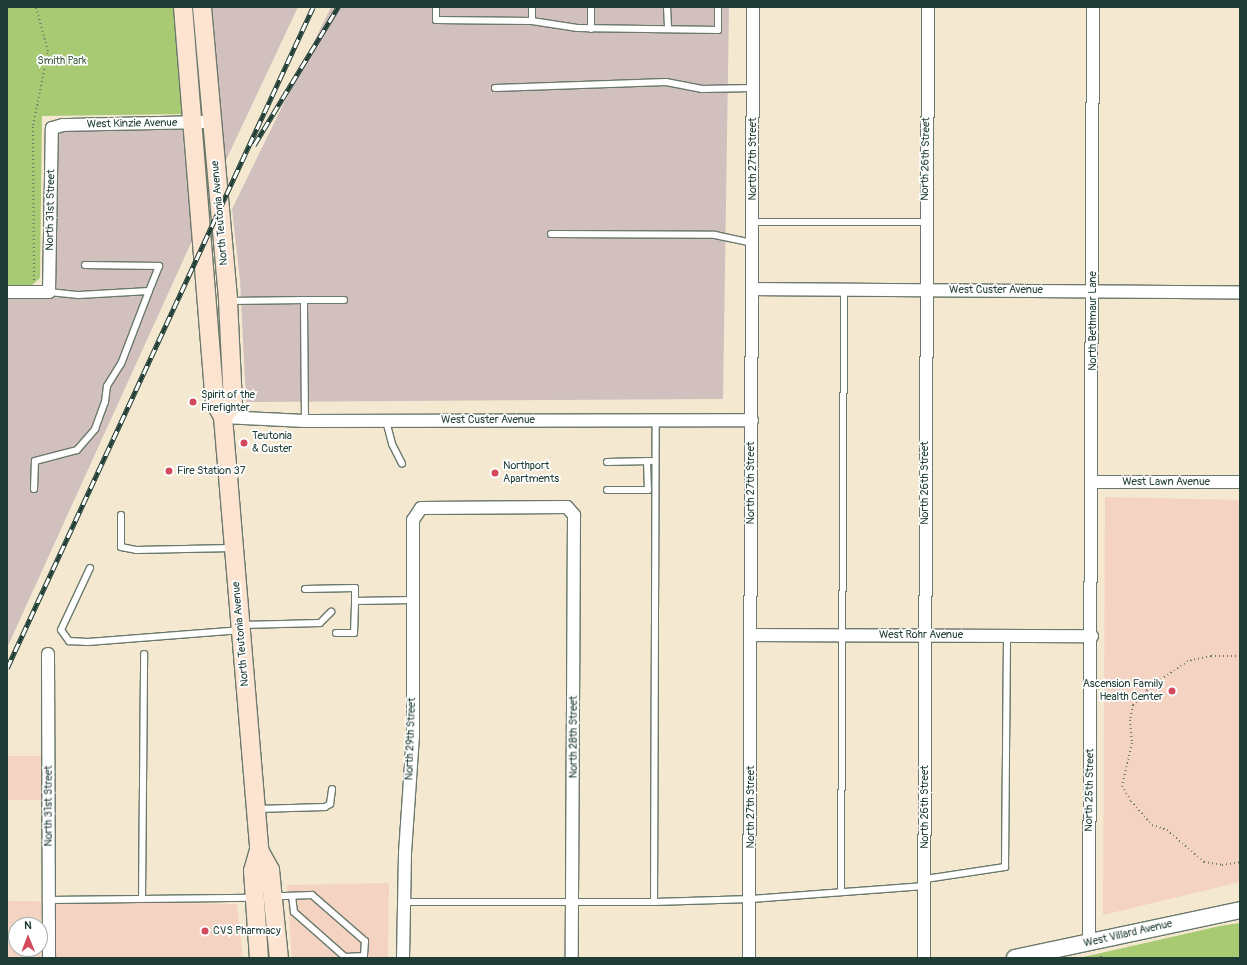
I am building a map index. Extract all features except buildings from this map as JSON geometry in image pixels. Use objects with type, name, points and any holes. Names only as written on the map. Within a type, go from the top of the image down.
[{"type":"main road","name":"North Teutonia Avenue","points":[[183,7],[194,124],[219,295],[232,404],[223,417],[259,850],[253,872],[264,897],[279,958]]},
{"type":"main road","name":"North Teutonia Avenue","points":[[202,7],[212,122],[219,295]]},
{"type":"main road","name":"North Teutonia Avenue","points":[[259,958],[264,897]]},
{"type":"street","name":"North 27th Street","points":[[749,958],[751,899],[753,7]]},
{"type":"street","name":"North 26th Street","points":[[924,958],[924,290],[928,7]]},
{"type":"street","name":"North Bethmaur Lane","points":[[1092,636],[1093,7]]},
{"type":"street","name":"West Kinzie Avenue","points":[[52,128],[63,125],[194,124],[212,122]]},
{"type":"street","name":"North 31st Street","points":[[50,292],[52,128]]},
{"type":"street","name":"West Custer Avenue","points":[[752,289],[1240,292]]},
{"type":"street","points":[[7,292],[50,292]]},
{"type":"street","name":"West Custer Avenue","points":[[223,417],[305,421],[752,420]]},
{"type":"street","name":"West Lawn Avenue","points":[[1093,482],[1240,482]]},
{"type":"street","name":"North 29th Street","points":[[403,958],[405,853],[413,735],[413,520],[420,508],[567,507],[574,515]]},
{"type":"street","name":"North 28th Street","points":[[572,958],[574,904],[574,515]]},
{"type":"street","name":"West Rohr Avenue","points":[[751,635],[1092,636]]},
{"type":"street","name":"North 25th Street","points":[[1092,636],[1095,952]]},
{"type":"street","name":"North 31st Street","points":[[48,654],[49,958]]},
{"type":"street","name":"West Villard Avenue","points":[[1015,958],[1095,952],[1240,910]]},
{"type":"lane","points":[[436,7],[436,20],[532,21],[591,28],[668,30],[718,30],[718,7]]},
{"type":"lane","points":[[532,7],[532,21]]},
{"type":"lane","points":[[591,7],[591,28]]},
{"type":"lane","points":[[667,7],[668,30]]},
{"type":"lane","points":[[495,88],[666,82],[702,89],[753,88]]},
{"type":"lane","points":[[753,222],[925,222]]},
{"type":"lane","points":[[551,234],[715,235],[752,243]]},
{"type":"lane","points":[[34,489],[35,461],[77,450],[95,429],[105,402],[107,386],[121,364],[159,266],[85,265]]},
{"type":"lane","points":[[841,890],[844,289]]},
{"type":"lane","points":[[50,292],[79,295],[149,291]]},
{"type":"lane","points":[[219,295],[304,300],[344,300]]},
{"type":"lane","points":[[304,300],[305,421]]},
{"type":"lane","points":[[654,902],[656,420]]},
{"type":"lane","points":[[386,421],[392,444],[402,464]]},
{"type":"lane","points":[[648,461],[648,490]]},
{"type":"lane","points":[[607,462],[656,461]]},
{"type":"lane","points":[[607,490],[656,490]]},
{"type":"lane","points":[[121,515],[121,547],[136,550],[234,548]]},
{"type":"lane","points":[[90,568],[61,630],[69,641],[88,642],[241,627],[320,623],[331,612]]},
{"type":"lane","points":[[305,589],[355,588],[354,633],[336,633]]},
{"type":"lane","points":[[355,601],[413,600]]},
{"type":"lane","points":[[404,902],[574,904],[751,899],[925,882],[1005,867],[1007,636]]},
{"type":"lane","points":[[142,899],[144,654]]},
{"type":"lane","points":[[256,809],[325,807],[330,804],[332,789]]},
{"type":"lane","points":[[49,900],[312,895],[365,941],[364,956],[345,957],[294,912],[292,896]]},
{"type":"path","points":[[36,7],[48,51],[33,125],[33,247],[36,292]]},
{"type":"path","points":[[1240,656],[1211,656],[1188,661],[1145,691],[1133,705],[1130,720],[1132,743],[1122,786],[1131,801],[1152,825],[1167,830],[1204,862],[1222,865],[1240,862]]},
{"type":"shaded area","points":[[202,7],[298,7],[217,179]]},
{"type":"shaded area","points":[[331,7],[729,7],[723,399],[246,402],[240,280],[232,209]]},
{"type":"shaded area","points":[[194,124],[201,221],[7,648],[7,292],[49,292],[52,128]]},
{"type":"shaded area","name":"Ascension Family Health Center","points":[[1105,497],[1240,500],[1240,882],[1103,915]]},
{"type":"shaded area","points":[[7,756],[49,756],[49,800],[7,800]]},
{"type":"shaded area","points":[[389,883],[388,958],[292,958],[287,885]]},
{"type":"shaded area","points":[[7,901],[237,904],[243,958],[7,958]]},
{"type":"green space","name":"Smith Park","points":[[7,7],[173,7],[183,114],[42,116],[40,278],[32,285],[7,285]]},
{"type":"green space","points":[[1240,923],[1240,958],[1079,958],[1220,926]]},
{"type":"railway","points":[[7,668],[313,7]]},
{"type":"railway","points":[[254,145],[338,7]]},
{"type":"place","name":"Spirit of the Firefighter","points":[[193,402]]},
{"type":"place","name":"Teutonia & Custer","points":[[244,443]]},
{"type":"place","name":"Fire Station 37","points":[[169,471]]},
{"type":"place","name":"Northport Apartments","points":[[495,473]]},
{"type":"place","name":"Ascension Family Health Center","points":[[1172,691]]},
{"type":"place","name":"CVS Pharmacy","points":[[205,931]]}]
